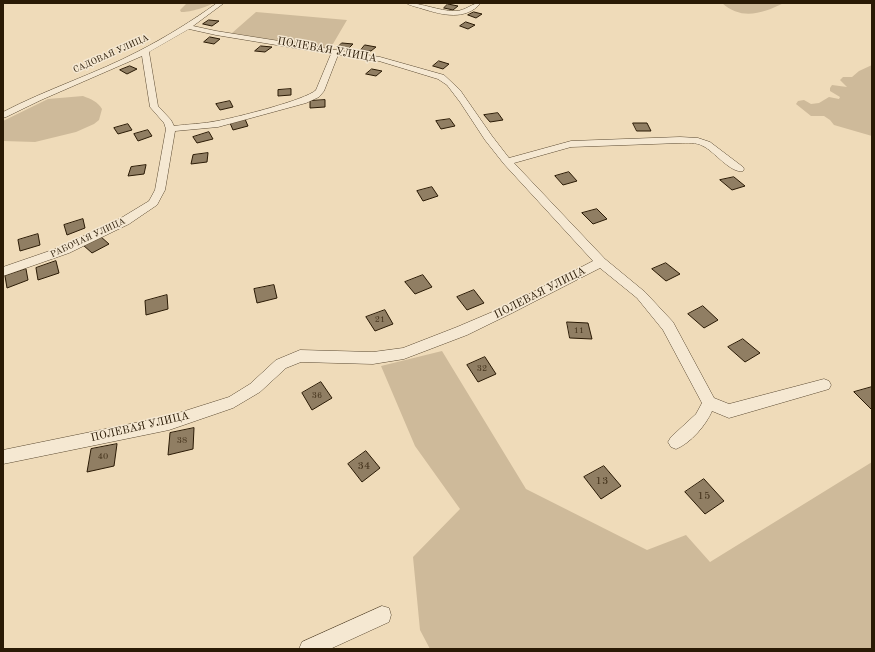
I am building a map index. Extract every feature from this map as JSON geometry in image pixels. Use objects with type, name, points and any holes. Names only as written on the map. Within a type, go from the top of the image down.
[{"type":"street","name":"САДОВАЯ УЛИЦА","points":[[3,115],[49,92],[145,52],[189,27],[221,3]]},
{"type":"street","points":[[409,3],[451,13],[459,13],[471,9],[478,3]]},
{"type":"street","name":"ПОЛЕВАЯ УЛИЦА","points":[[3,457],[169,423],[232,402],[256,388],[281,364],[300,356],[373,358],[404,353],[462,331],[508,310],[601,262],[494,147],[459,92],[441,77],[380,59],[216,33],[189,27]]},
{"type":"street","points":[[145,52],[154,107],[168,122],[171,129],[218,124],[303,102],[316,95],[320,90],[336,51]]},
{"type":"street","name":"РАБОЧАЯ УЛИЦА","points":[[3,272],[72,247],[125,221],[153,203],[160,190],[171,129]]},
{"type":"street","points":[[507,162],[571,144],[680,140],[698,141],[707,144],[739,169]]},
{"type":"street","points":[[601,262],[641,295],[668,326],[709,403],[729,411],[824,384]]},
{"type":"street","points":[[676,442],[701,419],[709,403]]},
{"type":"street","points":[[309,649],[382,615]]},
{"type":"shaded area","points":[[187,3],[213,3],[188,12],[181,12],[180,10]]},
{"type":"shaded area","points":[[722,3],[784,3],[768,10],[753,14],[745,14],[730,9]]},
{"type":"shaded area","points":[[256,12],[347,20],[330,49],[232,33]]},
{"type":"shaded area","points":[[872,65],[872,136],[834,125],[824,116],[811,116],[796,104],[798,101],[804,100],[811,104],[819,103],[829,97],[839,99],[840,97],[830,91],[832,85],[847,87],[840,80],[843,77],[852,77],[859,71]]},
{"type":"shaded area","points":[[83,96],[94,101],[102,109],[99,120],[94,124],[76,132],[35,142],[3,141],[3,121],[48,99]]},
{"type":"shaded area","points":[[442,351],[526,489],[647,550],[686,535],[710,562],[872,462],[872,649],[430,649],[420,630],[413,557],[460,509],[415,446],[381,366]]},
{"type":"building","points":[[448,4],[458,6],[453,10],[444,8]]},
{"type":"building","points":[[474,12],[482,14],[476,18],[468,15]]},
{"type":"building","points":[[209,20],[219,21],[212,26],[203,24]]},
{"type":"building","points":[[466,22],[475,25],[468,29],[460,26]]},
{"type":"building","points":[[210,37],[220,39],[214,44],[204,42]]},
{"type":"building","points":[[342,43],[353,44],[348,49],[337,48]]},
{"type":"building","points":[[365,45],[376,47],[371,51],[361,50]]},
{"type":"building","points":[[261,46],[272,47],[265,52],[255,51]]},
{"type":"building","points":[[439,61],[449,64],[443,69],[433,66]]},
{"type":"building","points":[[130,66],[137,69],[127,74],[120,70]]},
{"type":"building","points":[[372,69],[382,71],[376,76],[366,74]]},
{"type":"building","points":[[291,89],[291,95],[278,96],[278,90]]},
{"type":"building","points":[[325,100],[325,107],[310,108],[310,101]]},
{"type":"building","points":[[230,101],[233,107],[220,110],[216,104]]},
{"type":"building","points":[[498,113],[503,120],[490,122],[484,115]]},
{"type":"building","points":[[245,119],[248,126],[233,130],[230,123]]},
{"type":"building","points":[[450,119],[455,126],[441,129],[436,121]]},
{"type":"building","points":[[633,123],[647,123],[651,131],[637,131]]},
{"type":"building","points":[[128,124],[132,130],[118,134],[114,128]]},
{"type":"building","points":[[148,130],[152,136],[138,141],[134,134]]},
{"type":"building","points":[[209,132],[213,139],[197,143],[193,137]]},
{"type":"building","points":[[208,153],[207,162],[191,164],[193,155]]},
{"type":"building","points":[[146,165],[144,174],[128,176],[131,167]]},
{"type":"building","points":[[569,172],[577,181],[563,185],[555,176]]},
{"type":"building","points":[[734,177],[745,186],[732,190],[720,180]]},
{"type":"building","points":[[432,187],[438,196],[423,201],[417,191]]},
{"type":"building","points":[[597,209],[607,219],[593,224],[582,213]]},
{"type":"building","points":[[83,219],[85,228],[67,235],[64,225]]},
{"type":"building","points":[[38,234],[40,245],[20,251],[18,240]]},
{"type":"building","points":[[100,236],[109,244],[92,253],[83,245]]},
{"type":"building","points":[[56,261],[59,273],[38,280],[36,268]]},
{"type":"building","points":[[666,263],[680,274],[666,281],[652,269]]},
{"type":"building","points":[[26,269],[28,280],[7,288],[5,276]]},
{"type":"building","points":[[423,275],[432,287],[415,294],[405,282]]},
{"type":"building","points":[[274,285],[277,298],[257,303],[254,289]]},
{"type":"building","points":[[474,290],[484,303],[467,310],[457,297]]},
{"type":"building","points":[[167,295],[168,309],[146,315],[145,301]]},
{"type":"building","points":[[703,306],[718,320],[704,328],[688,314]]},
{"type":"building","points":[[385,310],[393,324],[375,331],[366,317]]},
{"type":"building","points":[[567,322],[588,323],[592,339],[570,338]]},
{"type":"building","points":[[743,339],[760,353],[745,362],[728,347]]},
{"type":"building","points":[[485,357],[496,374],[478,382],[467,365]]},
{"type":"building","points":[[321,382],[332,398],[312,410],[302,393]]},
{"type":"building","points":[[872,387],[872,410],[854,392]]},
{"type":"building","points":[[194,428],[193,449],[168,455],[170,433]]},
{"type":"building","points":[[117,444],[114,466],[87,472],[91,449]]},
{"type":"building","points":[[366,451],[380,468],[362,482],[348,464]]},
{"type":"building","points":[[604,466],[621,486],[601,499],[584,477]]},
{"type":"building","points":[[704,479],[724,501],[705,514],[685,492]]}]
